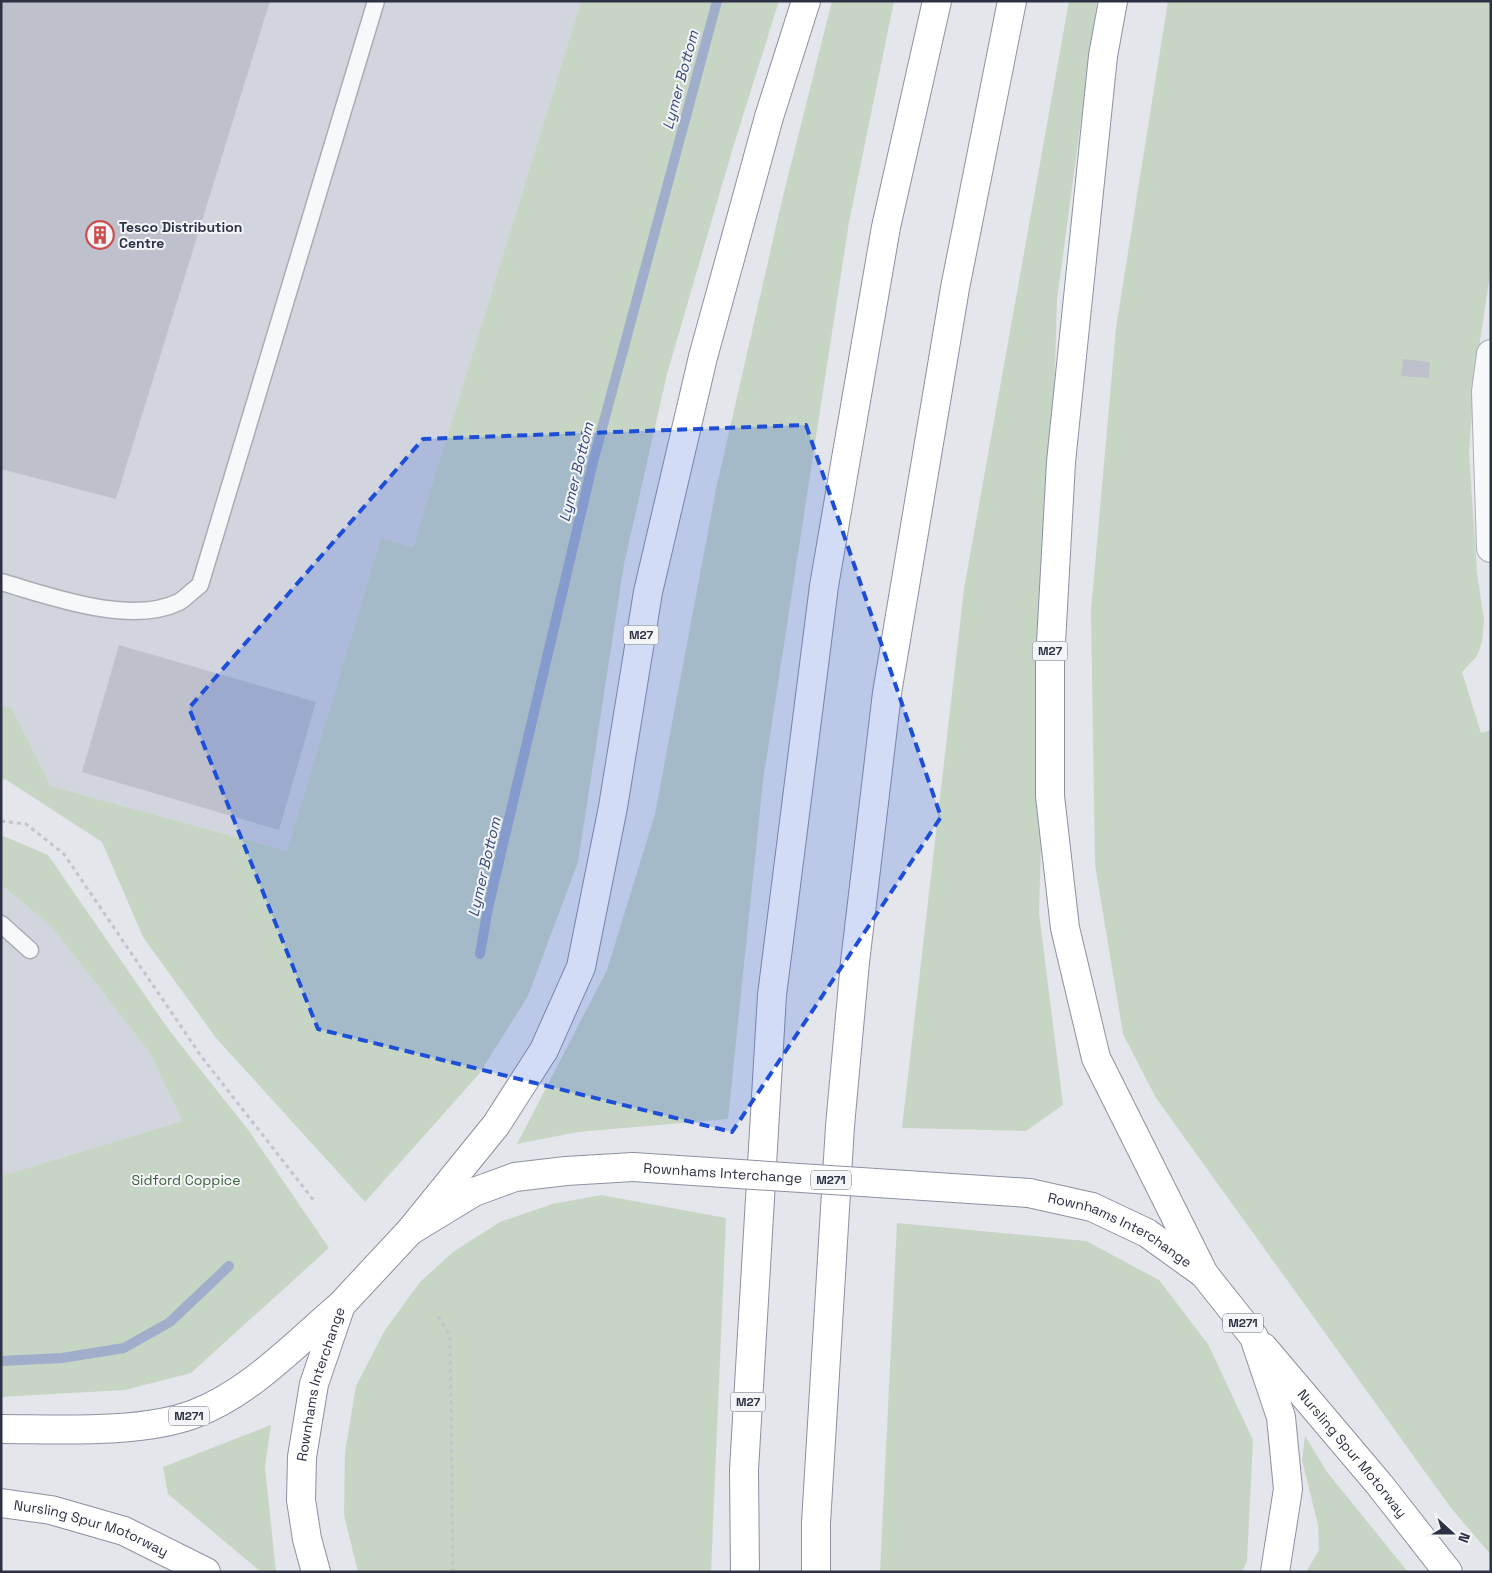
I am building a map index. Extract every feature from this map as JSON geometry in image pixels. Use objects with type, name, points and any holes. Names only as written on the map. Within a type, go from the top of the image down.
[{"type":"highway","name":"M27","points":[[410,1231],[496,1125],[544,1050],[581,967],[613,807],[648,592],[700,366],[769,117],[806,1]]},
{"type":"highway","name":"M27","points":[[745,1572],[744,1470],[774,985],[824,586],[886,227],[937,1]]},
{"type":"highway","points":[[816,1572],[817,1514],[840,1126],[855,962],[887,693],[955,288],[1012,1]]},
{"type":"highway","name":"M27","points":[[1113,1],[1102,65],[1061,462],[1050,662],[1050,796],[1065,928],[1096,1058],[1204,1274]]},
{"type":"highway","name":"Rownhams Interchange","points":[[316,1572],[307,1539],[301,1500],[302,1457],[314,1384],[341,1305],[410,1231],[474,1192],[515,1178],[566,1171],[633,1167],[1029,1193],[1092,1207],[1147,1233],[1204,1274],[1254,1337],[1281,1417],[1288,1489],[1275,1572]]},
{"type":"highway","name":"M271","points":[[1,1429],[83,1429],[155,1424],[193,1415],[241,1388],[269,1367],[341,1305]]},
{"type":"highway","name":"Nursling Spur Motorway","points":[[1254,1337],[1379,1484],[1448,1572]]},
{"type":"highway","name":"Nursling Spur Motorway","points":[[1,1503],[51,1510],[124,1531],[206,1572]]},
{"type":"street","points":[[1491,354],[1486,392],[1491,548]]},
{"type":"lane","points":[[1,582],[89,607],[142,611],[179,602],[200,585],[376,1]]},
{"type":"lane","points":[[1,924],[30,950]]},
{"type":"path","points":[[1,820],[26,824],[64,854],[201,1056],[315,1202]]},
{"type":"path","points":[[438,1316],[450,1336],[453,1572]]},
{"type":"highlighted area","points":[[806,425],[941,817],[732,1132],[318,1029],[189,708],[423,439]]},
{"type":"shaded area","name":"Tesco Distribution Centre","points":[[1,1],[581,1],[413,547],[381,538],[287,851],[51,786],[12,708],[1,705]]},
{"type":"shaded area","points":[[1,885],[51,926],[150,1053],[182,1121],[1,1176]]},
{"type":"green space","points":[[581,1],[779,1],[732,151],[667,374],[624,564],[578,862],[528,996],[479,1074],[365,1202],[216,1038],[143,937],[102,842],[5,779],[1,780],[1,705],[12,708],[51,786],[287,851],[381,538],[413,547]]},
{"type":"green space","points":[[832,1],[894,1],[849,222],[763,781],[728,1119],[578,1132],[517,1144],[607,970],[655,814],[716,489],[783,196]]},
{"type":"green space","points":[[1069,1],[1097,1],[1057,300],[1039,913],[1063,1105],[1026,1131],[902,1128],[964,589]]},
{"type":"green space","points":[[1168,1],[1491,1],[1491,268],[1475,374],[1469,452],[1477,573],[1484,620],[1482,642],[1477,656],[1462,672],[1481,733],[1491,730],[1491,1555],[1451,1508],[1156,1098],[1123,1034],[1095,865],[1091,611],[1116,328]]},
{"type":"green space","name":"Sidford Coppice","points":[[1,835],[48,855],[169,1030],[249,1131],[329,1248],[191,1373],[125,1390],[1,1397],[1,1176],[182,1121],[150,1053],[51,926],[1,885]]},
{"type":"green space","points":[[601,1195],[726,1218],[711,1572],[358,1572],[344,1515],[345,1452],[356,1386],[385,1330],[420,1282],[453,1252],[500,1222],[552,1204]]},
{"type":"green space","points":[[897,1223],[1086,1241],[1159,1280],[1208,1344],[1253,1440],[1247,1561],[1242,1572],[880,1572]]},
{"type":"green space","points":[[271,1425],[265,1467],[276,1572],[261,1572],[168,1494],[163,1467]]},
{"type":"green space","points":[[1305,1436],[1327,1472],[1408,1572],[1306,1572],[1319,1550],[1318,1525],[1302,1460]]},
{"type":"building","name":"Tesco Distribution Centre","points":[[1,1],[270,1],[116,499],[1,469]]},
{"type":"building","points":[[1403,359],[1430,362],[1429,378],[1401,376]]},
{"type":"building","points":[[119,645],[316,702],[279,830],[82,772]]},
{"type":"waterway","name":"Lymer Bottom","points":[[480,954],[488,908],[593,462],[717,1]]},
{"type":"waterway","name":"Lymer Bottom","points":[[1,1361],[62,1358],[124,1348],[170,1322],[229,1266]]},
{"type":"place","name":"Tesco Distribution Centre","points":[[100,235]]}]
